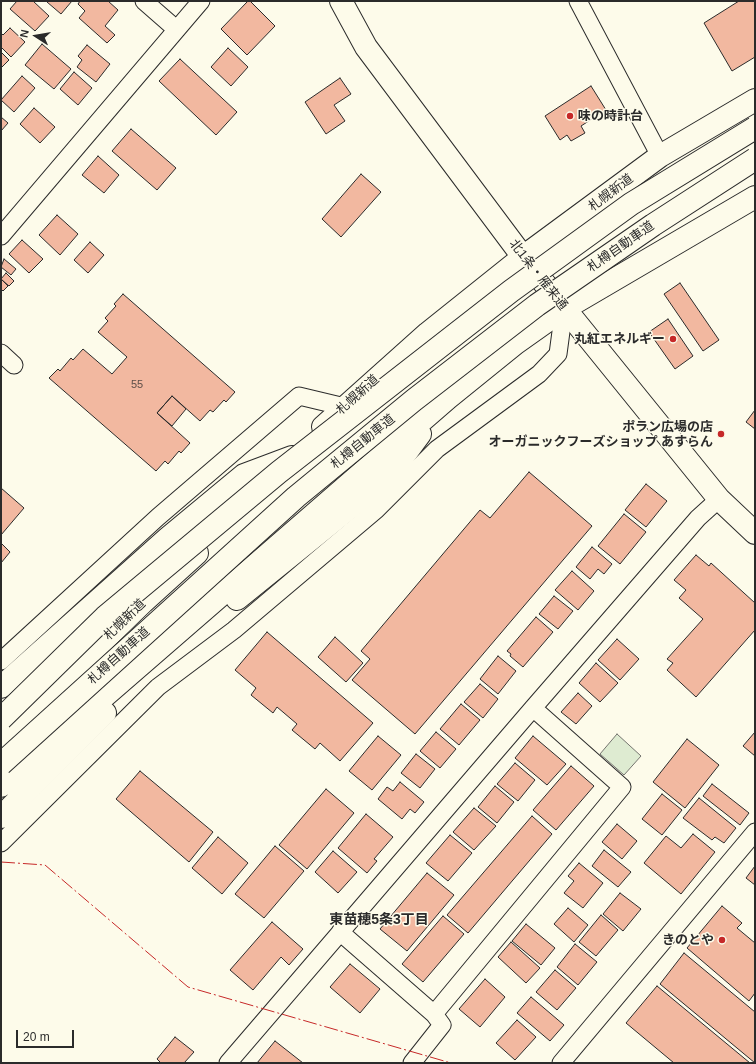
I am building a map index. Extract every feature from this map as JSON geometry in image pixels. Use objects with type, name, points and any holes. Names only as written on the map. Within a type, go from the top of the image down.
[{"type":"highway","name":"北1条・雁来通","points":[[341,1],[366,47],[564,310],[719,499],[755,533]]},
{"type":"highway","name":"札幌新道","points":[[1,740],[143,602],[217,535],[292,457],[345,407],[428,333],[523,257],[660,156],[755,100]]},
{"type":"highway","name":"札樽自動車道","points":[[1,720],[105,617],[279,472],[511,291],[631,204],[755,128]]},
{"type":"highway","name":"札樽自動車道","points":[[1,764],[296,497],[414,400],[538,306],[653,225],[755,159]]},
{"type":"highway","points":[[1,786],[448,398],[516,343],[564,310],[755,197]]},
{"type":"highway","points":[[1,817],[151,667],[286,561],[389,476],[448,398]]},
{"type":"highway","points":[[1,688],[168,538],[244,475],[292,457]]},
{"type":"street","points":[[144,1],[176,29]]},
{"type":"street","points":[[1,236],[201,1]]},
{"type":"street","points":[[578,1],[660,156]]},
{"type":"street","points":[[1,843],[158,687],[234,630],[376,510],[437,450],[539,374],[558,354],[564,310]]},
{"type":"street","points":[[1,353],[14,365]]},
{"type":"street","points":[[1,661],[158,517],[299,396],[345,407]]},
{"type":"street","points":[[228,1063],[698,518],[719,499]]},
{"type":"street","points":[[434,1014],[622,787],[533,708]]},
{"type":"street","points":[[561,1063],[755,832]]},
{"type":"street","points":[[340,932],[434,1014],[442,1025],[412,1063]]},
{"type":"green space","points":[[617,734],[641,756],[624,775],[600,754]]},
{"type":"building","points":[[17,1],[33,1],[49,16],[35,31],[10,9]]},
{"type":"building","points":[[72,1],[61,14],[47,2]]},
{"type":"building","points":[[80,1],[108,1],[118,10],[105,26],[115,35],[107,43],[79,18],[85,11],[78,4]]},
{"type":"building","points":[[248,1],[250,1],[275,26],[247,55],[221,29]]},
{"type":"building","points":[[739,1],[755,1],[755,57],[732,71],[704,23]]},
{"type":"building","points":[[10,28],[25,42],[11,57],[1,47],[1,33],[3,35]]},
{"type":"building","points":[[42,44],[71,69],[54,89],[25,65]]},
{"type":"building","points":[[87,45],[110,64],[96,82],[77,67],[82,60],[78,56]]},
{"type":"building","points":[[228,48],[248,67],[231,86],[211,67]]},
{"type":"building","points":[[1,52],[9,60],[1,68]]},
{"type":"building","points":[[180,59],[237,112],[216,135],[159,81]]},
{"type":"building","points":[[74,72],[92,88],[78,105],[60,89]]},
{"type":"building","points":[[22,76],[35,88],[14,112],[1,100]]},
{"type":"building","points":[[340,78],[351,94],[334,105],[345,121],[326,134],[305,102]]},
{"type":"building","points":[[591,86],[606,110],[581,126],[585,133],[571,141],[567,135],[560,140],[545,116]]},
{"type":"building","points":[[34,108],[55,127],[40,143],[20,124]]},
{"type":"building","points":[[1,117],[8,123],[1,131]]},
{"type":"building","points":[[131,129],[176,168],[157,190],[112,151]]},
{"type":"building","points":[[98,156],[119,175],[104,193],[82,175]]},
{"type":"building","points":[[361,174],[381,192],[341,237],[322,219]]},
{"type":"building","points":[[57,215],[78,234],[60,255],[39,235]]},
{"type":"building","points":[[22,240],[43,259],[29,273],[9,254]]},
{"type":"building","points":[[90,242],[104,255],[88,273],[74,260]]},
{"type":"building","points":[[4,259],[16,269],[11,275],[1,267]]},
{"type":"building","points":[[6,273],[14,281],[9,286],[1,279]]},
{"type":"building","points":[[1,279],[8,286],[3,291],[1,289]]},
{"type":"building","points":[[680,283],[719,340],[703,351],[664,294]]},
{"type":"building","points":[[123,294],[235,392],[226,402],[224,400],[213,412],[210,410],[200,421],[172,396],[157,413],[190,443],[181,453],[179,451],[168,464],[165,461],[156,471],[49,378],[58,369],[60,371],[71,358],[73,360],[83,349],[112,374],[127,357],[98,332],[108,321],[105,318],[116,306],[114,304]]},
{"type":"building","points":[[668,319],[693,356],[675,369],[649,332]]},
{"type":"building","points":[[172,396],[186,409],[172,426],[157,413]]},
{"type":"building","points":[[755,410],[755,429],[746,422]]},
{"type":"building","points":[[529,472],[592,526],[415,734],[352,680],[370,659],[361,651],[480,510],[490,518]]},
{"type":"building","points":[[646,484],[667,501],[646,527],[625,510]]},
{"type":"building","points":[[1,488],[24,508],[1,535]]},
{"type":"building","points":[[624,514],[646,532],[620,564],[598,546]]},
{"type":"building","points":[[1,543],[10,552],[1,563]]},
{"type":"building","points":[[592,547],[612,564],[604,574],[598,569],[590,579],[576,567]]},
{"type":"building","points":[[696,555],[709,566],[711,563],[755,603],[755,630],[696,697],[667,670],[673,663],[667,659],[703,619],[679,598],[686,590],[674,580]]},
{"type":"building","points":[[572,571],[594,591],[578,610],[555,590]]},
{"type":"building","points":[[554,596],[573,611],[558,629],[539,614]]},
{"type":"building","points":[[536,617],[553,632],[523,667],[510,656],[511,654],[507,651]]},
{"type":"building","points":[[267,632],[373,723],[340,761],[320,743],[315,749],[292,730],[297,724],[277,707],[273,713],[251,695],[256,688],[235,670]]},
{"type":"building","points":[[335,637],[363,663],[346,682],[318,657]]},
{"type":"building","points":[[617,639],[639,659],[620,680],[598,660]]},
{"type":"building","points":[[498,656],[516,671],[498,694],[480,679]]},
{"type":"building","points":[[596,663],[618,683],[600,702],[579,683]]},
{"type":"building","points":[[480,684],[498,699],[483,718],[464,702]]},
{"type":"building","points":[[578,693],[592,706],[576,724],[561,712]]},
{"type":"building","points":[[461,704],[480,720],[459,745],[440,729]]},
{"type":"building","points":[[436,732],[456,749],[440,768],[420,751]]},
{"type":"building","points":[[755,732],[755,756],[743,746]]},
{"type":"building","points":[[378,736],[401,755],[372,790],[349,771]]},
{"type":"building","points":[[533,736],[566,764],[547,785],[515,758]]},
{"type":"building","points":[[687,739],[719,765],[685,808],[653,782]]},
{"type":"building","points":[[416,754],[435,769],[420,788],[401,773]]},
{"type":"building","points":[[515,763],[535,780],[518,801],[497,784]]},
{"type":"building","points":[[571,766],[594,786],[556,830],[533,810]]},
{"type":"building","points":[[140,771],[213,832],[189,862],[116,799]]},
{"type":"building","points":[[400,782],[424,802],[415,813],[410,809],[402,819],[378,799],[387,787],[393,791]]},
{"type":"building","points":[[712,784],[749,813],[740,825],[703,796]]},
{"type":"building","points":[[495,786],[514,802],[497,823],[478,807]]},
{"type":"building","points":[[326,789],[354,813],[307,869],[279,845]]},
{"type":"building","points":[[662,794],[682,810],[662,835],[642,819]]},
{"type":"building","points":[[699,798],[736,828],[724,843],[715,837],[712,840],[683,818]]},
{"type":"building","points":[[474,808],[496,826],[474,850],[453,832]]},
{"type":"building","points":[[366,814],[393,837],[374,859],[377,861],[367,873],[338,848]]},
{"type":"building","points":[[532,816],[552,834],[468,933],[447,915]]},
{"type":"building","points":[[617,824],[637,841],[622,859],[602,842]]},
{"type":"building","points":[[693,834],[715,852],[681,894],[644,863],[666,836],[681,848]]},
{"type":"building","points":[[450,835],[472,853],[448,881],[426,863]]},
{"type":"building","points":[[218,837],[248,863],[222,894],[192,868]]},
{"type":"building","points":[[275,846],[304,871],[264,918],[235,894]]},
{"type":"building","points":[[604,850],[631,872],[618,887],[592,866]]},
{"type":"building","points":[[333,851],[357,872],[338,893],[315,872]]},
{"type":"building","points":[[579,863],[603,883],[583,908],[564,893],[574,881],[568,876]]},
{"type":"building","points":[[755,866],[755,885],[746,878]]},
{"type":"building","points":[[427,873],[454,895],[407,951],[380,929]]},
{"type":"building","points":[[620,893],[641,909],[623,931],[603,914]]},
{"type":"building","points":[[722,906],[742,923],[737,928],[755,943],[755,993],[749,1001],[687,948]]},
{"type":"building","points":[[568,908],[588,925],[574,942],[554,924]]},
{"type":"building","points":[[601,915],[618,930],[596,956],[579,942]]},
{"type":"building","points":[[443,916],[464,934],[423,982],[402,964]]},
{"type":"building","points":[[272,922],[303,949],[289,965],[281,957],[253,990],[230,970]]},
{"type":"building","points":[[526,924],[555,948],[541,965],[512,941]]},
{"type":"building","points":[[511,942],[540,968],[526,983],[498,957]]},
{"type":"building","points":[[575,944],[597,962],[578,985],[557,967]]},
{"type":"building","points":[[684,953],[755,1012],[755,1063],[660,984]]},
{"type":"building","points":[[350,964],[380,989],[360,1013],[330,987]]},
{"type":"building","points":[[555,970],[576,988],[557,1010],[536,992]]},
{"type":"building","points":[[485,979],[505,997],[480,1027],[459,1009]]},
{"type":"building","points":[[657,986],[750,1063],[674,1063],[626,1023]]},
{"type":"building","points":[[531,997],[564,1025],[550,1041],[517,1013]]},
{"type":"building","points":[[517,1020],[536,1037],[515,1060],[496,1043]]},
{"type":"building","points":[[175,1037],[194,1052],[184,1063],[161,1063],[157,1059]]},
{"type":"building","points":[[275,1041],[303,1063],[257,1063]]},
{"type":"power","points":[[1,862],[45,865],[188,987],[451,1063]]},
{"type":"place","name":"味の時計台","points":[[570,116]]},
{"type":"place","name":"丸紅エネルギー","points":[[673,339]]},
{"type":"place","name":"ポラン広場の店 オーガニックフーズショップ あすらん","points":[[721,434]]},
{"type":"place","name":"きのとや","points":[[722,940]]},
{"type":"district","name":"東苗穂5条3丁目","points":[[379,920]]}]
